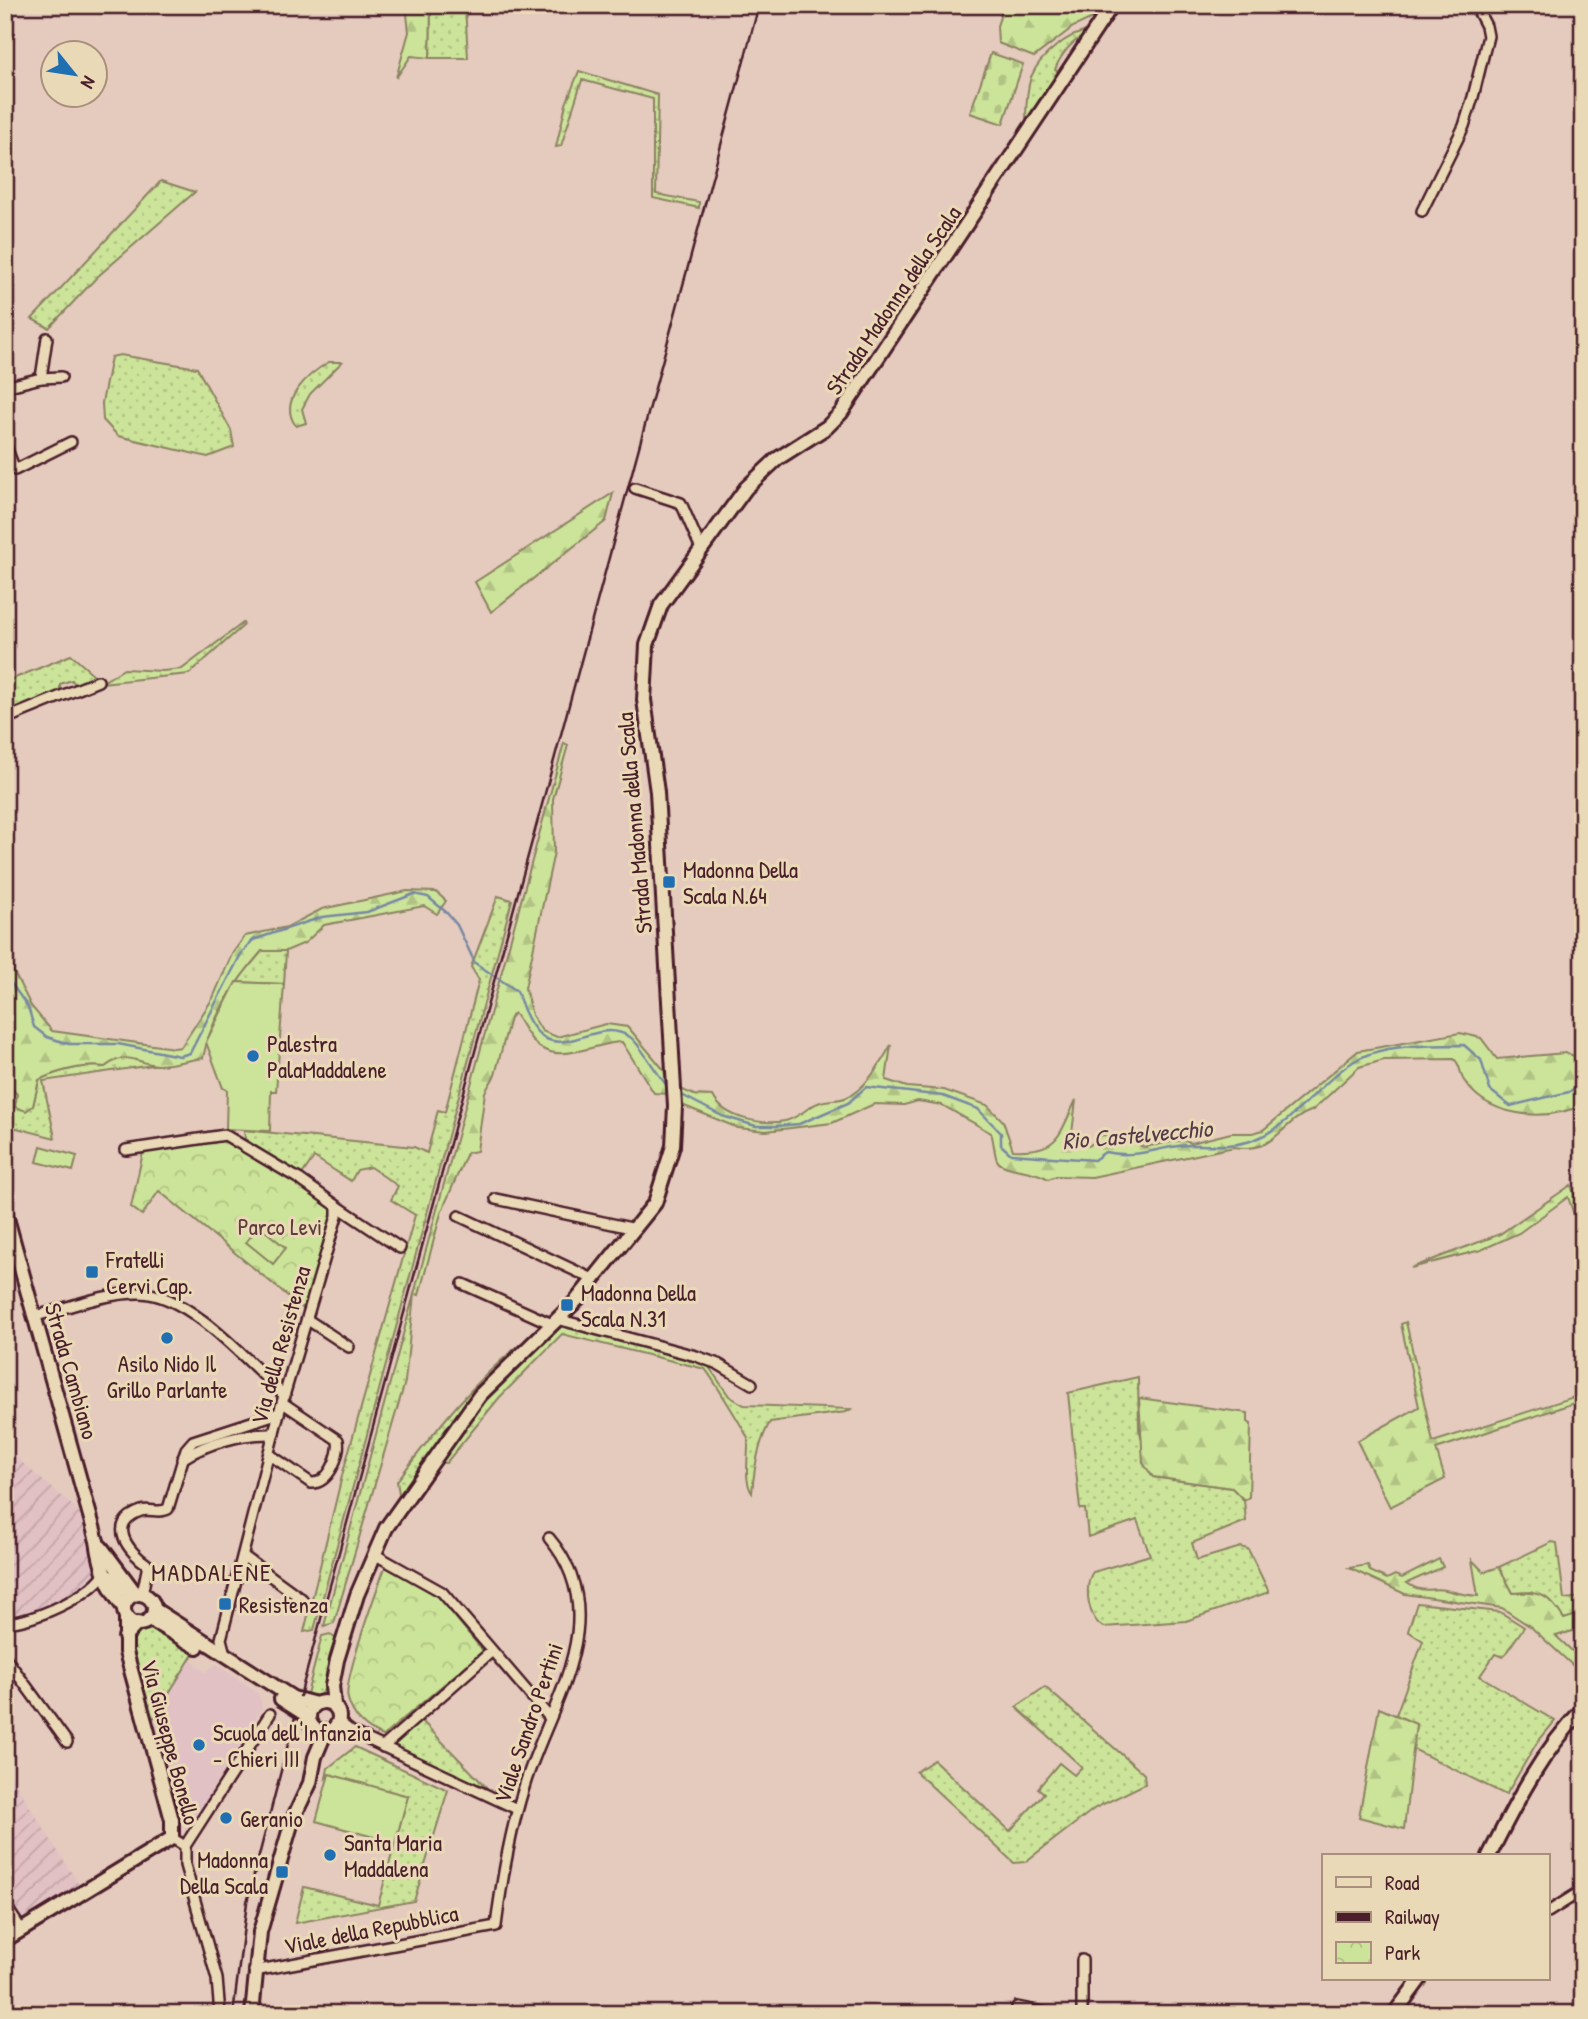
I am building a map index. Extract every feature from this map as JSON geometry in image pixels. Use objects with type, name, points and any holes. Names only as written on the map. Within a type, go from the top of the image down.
[{"type":"street","name":"Strada Madonna della Scala","points":[[332,1685],[353,1607],[373,1554],[402,1503],[480,1395],[595,1280],[636,1229],[663,1187],[673,1146],[674,1092],[660,827],[644,700],[643,669],[647,645],[661,605],[759,474],[827,427],[841,413],[1112,5]]},
{"type":"street","points":[[1422,211],[1464,126],[1473,97],[1488,36],[1475,5]]},
{"type":"street","points":[[41,378],[47,338]]},
{"type":"street","points":[[5,387],[41,378],[61,377]]},
{"type":"street","points":[[5,444],[15,470],[71,442]]},
{"type":"street","points":[[635,488],[681,503],[701,549]]},
{"type":"street","points":[[5,719],[98,681]]},
{"type":"street","points":[[126,1150],[225,1135],[299,1179],[400,1248]]},
{"type":"street","points":[[496,1199],[636,1229]]},
{"type":"street","name":"Via della Resistenza","points":[[225,1655],[221,1640],[279,1413],[308,1320],[337,1206]]},
{"type":"street","name":"Strada Cambiano","points":[[5,1211],[108,1588],[131,1602]]},
{"type":"street","points":[[458,1216],[595,1280]]},
{"type":"street","points":[[463,1284],[554,1322],[696,1356],[718,1364],[752,1384]]},
{"type":"street","points":[[35,1316],[89,1301],[137,1293],[165,1298],[194,1314],[284,1399],[338,1440],[338,1454],[325,1479],[317,1483],[311,1483],[269,1454]]},
{"type":"street","points":[[308,1320],[349,1347]]},
{"type":"street","points":[[131,1602],[148,1565],[132,1555],[122,1538],[122,1526],[128,1518],[141,1511],[168,1509],[186,1448],[193,1441],[279,1413]]},
{"type":"street","points":[[182,1459],[194,1451],[228,1441],[274,1434]]},
{"type":"street","name":"Viale Sandro Pertini","points":[[496,1926],[504,1862],[517,1809],[572,1666],[578,1619],[571,1573],[550,1538]]},
{"type":"street","name":"Strada Cambiano","points":[[97,1541],[131,1602]]},
{"type":"street","points":[[373,1554],[442,1592],[550,1718]]},
{"type":"street","points":[[243,1556],[302,1599]]},
{"type":"street","points":[[5,1623],[24,1622],[42,1615],[98,1583],[104,1574]]},
{"type":"street","points":[[131,1602],[149,1598],[147,1617]]},
{"type":"street","points":[[131,1602],[147,1617],[324,1725],[354,1733],[517,1809]]},
{"type":"street","name":"Via Giuseppe Bonello","points":[[131,1602],[125,1637],[172,1820],[172,1838],[186,1846],[185,1865],[217,1979],[220,2014]]},
{"type":"street","points":[[147,1617],[203,1640],[293,1698],[334,1705]]},
{"type":"street","name":"Via Giuseppe Bonello","points":[[125,1637],[147,1617]]},
{"type":"street","points":[[203,1640],[221,1640]]},
{"type":"street","points":[[383,1747],[492,1651]]},
{"type":"street","points":[[5,1657],[66,1742]]},
{"type":"street","points":[[318,1703],[332,1685]]},
{"type":"street","points":[[324,1725],[339,1713],[334,1705],[332,1685]]},
{"type":"street","points":[[252,2014],[254,1971],[260,1932],[283,1848],[310,1783],[324,1725],[318,1703]]},
{"type":"street","points":[[1490,1854],[1534,1769],[1547,1749],[1583,1709]]},
{"type":"street","points":[[186,1846],[270,1714]]},
{"type":"street","points":[[5,1940],[172,1838]]},
{"type":"street","points":[[1550,1911],[1583,1891]]},
{"type":"street","points":[[5,1905],[21,1929]]},
{"type":"street","name":"Viale della Repubblica","points":[[254,1971],[496,1926]]},
{"type":"street","points":[[1082,1960],[1082,2014]]},
{"type":"street","points":[[1394,2014],[1419,1980]]},
{"type":"street","points":[[1017,2007],[1053,2014]]},
{"type":"shaded area","points":[[5,1448],[80,1512],[97,1578],[35,1614],[5,1616]]},
{"type":"shaded area","name":"Scuola dell'Infanzia - Chieri III","points":[[190,1659],[205,1672],[216,1664],[255,1691],[260,1697],[262,1708],[197,1816],[189,1822],[177,1814],[151,1722]]},
{"type":"shaded area","points":[[5,1767],[83,1891],[5,1939]]},
{"type":"green space","points":[[406,5],[431,5],[430,58],[411,56],[396,78],[409,32]]},
{"type":"green space","points":[[431,5],[465,5],[468,58],[430,58]]},
{"type":"green space","points":[[1004,5],[1106,5],[1101,14],[1073,27],[1034,57],[998,43],[997,26]]},
{"type":"green space","points":[[1090,31],[1074,43],[1058,62],[1055,70],[1063,74],[1032,122],[1026,120],[1027,98],[1035,69],[1056,46],[1073,36]]},
{"type":"green space","points":[[991,53],[1023,64],[1003,124],[970,113]]},
{"type":"green space","points":[[579,71],[658,95],[656,194],[699,202],[699,208],[653,198],[653,99],[582,80],[561,146],[556,147],[566,104]]},
{"type":"green space","points":[[161,181],[195,192],[97,277],[49,328],[32,319]]},
{"type":"green space","points":[[120,355],[197,368],[231,430],[234,447],[208,457],[118,436],[103,420],[102,403],[111,357]]},
{"type":"green space","points":[[329,362],[342,362],[310,394],[302,409],[306,423],[296,426],[291,417],[293,398],[304,381]]},
{"type":"green space","points":[[613,493],[606,521],[491,612],[475,582]]},
{"type":"green space","points":[[243,623],[244,625],[189,674],[101,683],[124,669],[182,669]]},
{"type":"green space","points":[[71,655],[94,675],[76,686],[72,680],[60,684],[60,694],[5,715],[5,682]]},
{"type":"green space","points":[[564,743],[568,745],[553,799],[554,852],[525,988],[532,1015],[542,1031],[557,1037],[606,1024],[628,1027],[664,1070],[668,1094],[654,1093],[622,1042],[576,1052],[553,1053],[542,1049],[533,1041],[514,1013],[510,1018],[495,1075],[485,1092],[477,1151],[467,1153],[441,1213],[419,1295],[414,1294]]},
{"type":"green space","points":[[407,891],[436,892],[446,901],[437,914],[424,906],[324,925],[305,943],[286,951],[262,951],[225,1001],[212,1028],[203,1058],[157,1065],[126,1058],[105,1067],[89,1066],[63,1071],[39,1080],[33,1106],[26,1111],[15,1107],[17,1094],[5,1082],[5,955],[31,1006],[52,1031],[181,1047],[213,998],[232,954],[245,936],[287,927],[322,909]]},
{"type":"green space","points":[[498,896],[512,900],[314,1630],[304,1632],[343,1472],[415,1215],[391,1200],[398,1186],[370,1167],[357,1170],[351,1181],[314,1157],[301,1176],[245,1139],[244,1130],[414,1147],[427,1153],[438,1110],[445,1112],[479,980],[471,967]]},
{"type":"green space","points":[[262,951],[286,951],[284,984],[236,982]]},
{"type":"green space","points":[[236,982],[284,984],[276,1091],[271,1091],[270,1131],[226,1129],[227,1090],[223,1088],[206,1042]]},
{"type":"green space","points":[[1460,1033],[1481,1038],[1497,1059],[1566,1053],[1583,1059],[1583,1105],[1551,1114],[1517,1113],[1486,1102],[1473,1092],[1463,1079],[1454,1059],[1384,1060],[1359,1067],[1313,1110],[1260,1146],[1234,1147],[1092,1177],[1056,1176],[1048,1179],[1000,1164],[991,1133],[942,1105],[918,1101],[904,1105],[874,1104],[832,1123],[766,1131],[738,1128],[682,1105],[681,1089],[694,1095],[713,1096],[726,1110],[744,1119],[785,1121],[818,1103],[842,1099],[859,1089],[872,1075],[891,1045],[886,1080],[907,1087],[944,1090],[987,1105],[1003,1121],[1013,1150],[1040,1148],[1055,1140],[1076,1100],[1071,1142],[1089,1146],[1102,1135],[1116,1136],[1144,1147],[1183,1140],[1191,1143],[1231,1133],[1263,1130],[1358,1051]]},
{"type":"green space","points":[[137,1057],[153,1065],[43,1081],[55,1138],[5,1125],[5,1082],[33,1106],[39,1080],[71,1069],[105,1067],[115,1059]]},
{"type":"green space","name":"Parco Levi","points":[[215,1134],[337,1206],[310,1314],[159,1191],[142,1215],[131,1207],[144,1148]]},
{"type":"green space","points":[[41,1146],[77,1156],[73,1171],[37,1162]]},
{"type":"green space","points":[[1571,1185],[1583,1222],[1583,1241],[1568,1197],[1519,1233],[1481,1250],[1411,1268],[1500,1234]]},
{"type":"green space","points":[[259,1226],[286,1248],[273,1264],[246,1242]]},
{"type":"green space","points":[[414,1294],[405,1382],[334,1623],[324,1626]]},
{"type":"green space","points":[[565,1319],[698,1351],[729,1396],[744,1405],[851,1409],[846,1412],[770,1422],[757,1456],[752,1493],[747,1475],[748,1439],[705,1369],[562,1334],[499,1398],[446,1463],[436,1462],[497,1388]]},
{"type":"green space","points":[[1406,1322],[1433,1442],[1583,1394],[1583,1400],[1436,1449],[1445,1479],[1390,1507],[1357,1441],[1419,1407],[1401,1324]]},
{"type":"green space","points":[[526,1342],[400,1500],[397,1481],[472,1389]]},
{"type":"green space","points":[[1138,1377],[1139,1429],[1153,1477],[1232,1488],[1244,1500],[1246,1521],[1192,1543],[1197,1560],[1241,1547],[1248,1549],[1269,1592],[1186,1621],[1104,1627],[1094,1618],[1089,1602],[1088,1585],[1093,1572],[1150,1555],[1137,1520],[1088,1537],[1085,1509],[1080,1509],[1068,1393]]},
{"type":"green space","points":[[1139,1398],[1248,1413],[1248,1422],[1251,1424],[1249,1497],[1244,1500],[1232,1488],[1153,1477],[1143,1463]]},
{"type":"green space","points":[[1552,1542],[1557,1543],[1564,1599],[1583,1597],[1583,1613],[1565,1619],[1531,1592],[1513,1593],[1499,1567]]},
{"type":"green space","points":[[1439,1559],[1443,1567],[1407,1583],[1424,1590],[1444,1589],[1478,1596],[1472,1560],[1484,1572],[1499,1567],[1513,1593],[1544,1596],[1564,1619],[1583,1613],[1583,1628],[1556,1636],[1583,1661],[1583,1675],[1531,1627],[1502,1608],[1405,1594],[1349,1568],[1368,1565],[1370,1571],[1387,1579],[1395,1575],[1402,1578]]},
{"type":"green space","points":[[386,1565],[438,1596],[483,1651],[383,1736],[371,1730],[357,1717],[350,1706],[348,1689],[362,1634]]},
{"type":"green space","points":[[1417,1603],[1500,1612],[1524,1627],[1503,1657],[1495,1654],[1480,1676],[1555,1721],[1536,1744],[1506,1795],[1413,1749],[1416,1724],[1396,1715],[1423,1641],[1408,1631]]},
{"type":"green space","points":[[149,1625],[195,1651],[151,1722],[132,1651],[134,1634]]},
{"type":"green space","points":[[330,1634],[337,1640],[324,1690],[318,1697],[306,1698],[322,1636]]},
{"type":"green space","points":[[1045,1687],[1144,1774],[1145,1784],[1095,1808],[1025,1862],[1014,1863],[916,1772],[934,1760],[1010,1831],[1044,1793],[1038,1788],[1059,1763],[1074,1775],[1082,1767],[1016,1707]]},
{"type":"green space","points":[[1379,1708],[1416,1724],[1404,1829],[1359,1817]]},
{"type":"green space","points":[[422,1721],[490,1791],[393,1745]]},
{"type":"green space","points":[[355,1747],[448,1790],[414,1901],[295,1923],[304,1887],[378,1905],[408,1796],[329,1775],[326,1778],[328,1768]]},
{"type":"green space","points":[[329,1774],[408,1796],[395,1843],[316,1821]]},
{"type":"waterway","name":"Rio Castelvecchio","points":[[5,975],[28,1007],[34,1027],[47,1037],[69,1044],[118,1044],[180,1056],[190,1053],[241,954],[253,940],[322,917],[367,912],[414,894],[428,897],[446,912],[457,925],[475,963],[517,991],[529,1020],[541,1036],[555,1042],[569,1041],[598,1032],[614,1031],[630,1037],[669,1088]]},
{"type":"waterway","name":"Rio Castelvecchio","points":[[678,1093],[722,1116],[756,1126],[799,1124],[848,1103],[866,1087],[943,1096],[978,1109],[1001,1133],[1001,1145],[1011,1154],[1094,1160],[1105,1152],[1133,1154],[1178,1146],[1235,1144],[1253,1140],[1282,1124],[1345,1068],[1358,1059],[1383,1050],[1464,1045],[1481,1060],[1490,1090],[1510,1106],[1569,1092],[1583,1082]]},
{"type":"railway","points":[[300,1696],[759,5]]},
{"type":"railway","points":[[233,2014],[247,1902],[295,1717]]},
{"type":"place","name":"Madonna Della Scala N.64","points":[[669,882]]},
{"type":"place","name":"Palestra PalaMaddalene","points":[[253,1056]]},
{"type":"place","name":"Fratelli Cervi Cap.","points":[[92,1272]]},
{"type":"place","name":"Madonna Della Scala N.31","points":[[567,1305]]},
{"type":"place","name":"Asilo Nido Il Grillo Parlante","points":[[167,1338]]},
{"type":"place","name":"Resistenza","points":[[225,1604]]},
{"type":"place","name":"Scuola dell'Infanzia - Chieri III","points":[[199,1745]]},
{"type":"place","name":"Geranio","points":[[226,1818]]},
{"type":"place","name":"Santa Maria Maddalena","points":[[330,1855]]},
{"type":"place","name":"Madonna Della Scala","points":[[282,1872]]},
{"type":"district","name":"MADDALENE","points":[[212,1572]]}]
